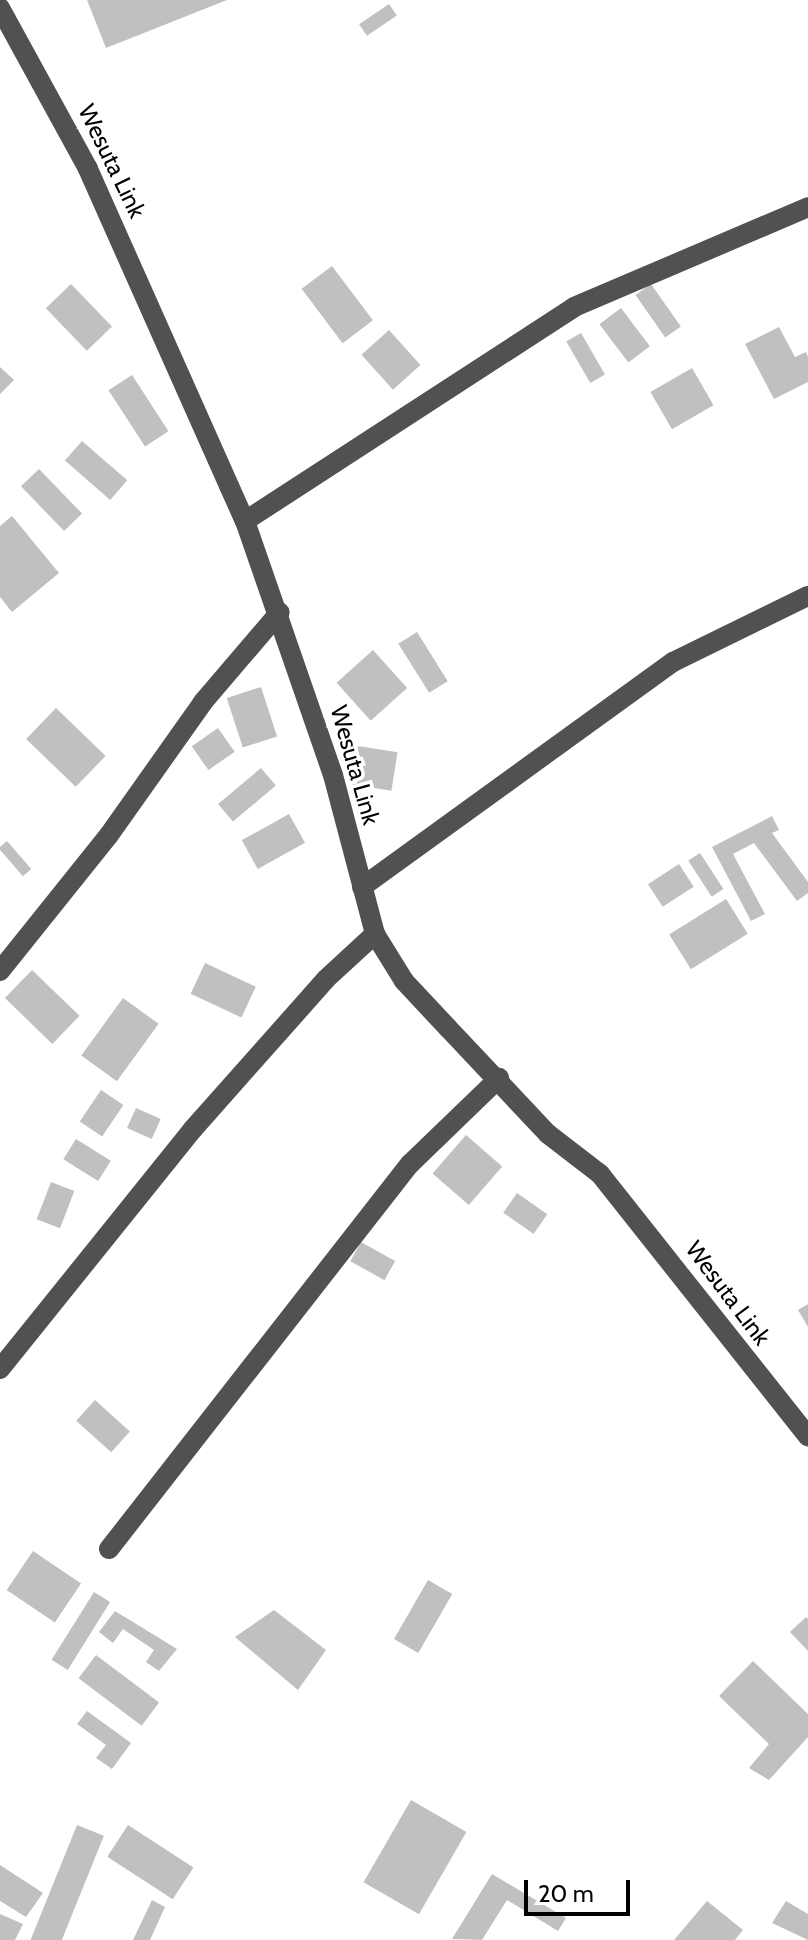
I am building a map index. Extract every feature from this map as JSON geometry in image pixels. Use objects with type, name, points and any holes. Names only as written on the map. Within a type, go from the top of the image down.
[{"type":"street","name":"Wesuta Link","points":[[0,8],[88,169],[245,521],[280,612],[333,775],[375,934],[404,981],[499,1078],[548,1134],[600,1174],[808,1436]]},
{"type":"street","points":[[245,521],[574,307],[808,207]]},
{"type":"street","points":[[362,887],[673,662],[808,596]]},
{"type":"street","points":[[0,971],[109,835],[203,702],[280,612]]},
{"type":"street","points":[[0,1369],[193,1129],[326,979],[375,934]]},
{"type":"street","points":[[109,1549],[410,1164],[499,1078]]},
{"type":"building","points":[[87,0],[227,0],[106,48]]},
{"type":"building","points":[[389,4],[397,16],[367,36],[359,24]]},
{"type":"building","points":[[332,266],[373,320],[343,343],[302,289]]},
{"type":"building","points":[[71,284],[112,326],[87,351],[46,308]]},
{"type":"building","points":[[651,284],[681,327],[665,337],[635,295]]},
{"type":"building","points":[[621,308],[650,346],[628,363],[599,324]]},
{"type":"building","points":[[779,327],[795,357],[806,352],[808,382],[774,399],[745,344]]},
{"type":"building","points":[[389,330],[420,365],[393,390],[362,355]]},
{"type":"building","points":[[581,333],[605,375],[590,383],[566,342]]},
{"type":"building","points":[[0,367],[14,380],[0,394]]},
{"type":"building","points":[[692,368],[714,405],[672,429],[650,392]]},
{"type":"building","points":[[132,375],[168,431],[145,446],[109,390]]},
{"type":"building","points":[[82,441],[127,480],[110,500],[65,461]]},
{"type":"building","points":[[39,469],[82,514],[64,531],[21,486]]},
{"type":"building","points":[[12,516],[59,573],[12,612],[0,597],[0,526]]},
{"type":"building","points":[[417,632],[448,681],[429,693],[398,644]]},
{"type":"building","points":[[373,650],[407,688],[371,721],[337,683]]},
{"type":"building","points":[[261,687],[277,736],[243,748],[227,698]]},
{"type":"building","points":[[56,708],[106,756],[76,787],[26,739]]},
{"type":"building","points":[[218,728],[235,752],[208,770],[192,746]]},
{"type":"building","points":[[358,746],[398,752],[391,791],[352,785]]},
{"type":"building","points":[[261,768],[276,786],[233,822],[218,804]]},
{"type":"building","points":[[289,814],[305,843],[258,869],[242,840]]},
{"type":"building","points":[[772,816],[779,830],[772,833],[808,882],[808,893],[797,901],[754,843],[733,854],[765,914],[751,921],[712,847]]},
{"type":"building","points":[[7,841],[31,869],[23,876],[0,850]]},
{"type":"building","points":[[700,853],[723,889],[712,897],[688,861]]},
{"type":"building","points":[[679,864],[694,887],[663,907],[648,884]]},
{"type":"building","points":[[726,899],[748,934],[691,969],[669,935]]},
{"type":"building","points":[[205,963],[256,987],[241,1017],[191,994]]},
{"type":"building","points":[[32,970],[79,1016],[52,1044],[5,998]]},
{"type":"building","points":[[123,998],[159,1024],[117,1081],[81,1055]]},
{"type":"building","points":[[101,1090],[123,1105],[102,1137],[80,1122]]},
{"type":"building","points":[[136,1108],[161,1119],[152,1139],[127,1128]]},
{"type":"building","points":[[466,1135],[502,1166],[469,1205],[433,1173]]},
{"type":"building","points":[[76,1139],[111,1161],[98,1181],[63,1159]]},
{"type":"building","points":[[51,1182],[74,1191],[60,1228],[37,1219]]},
{"type":"building","points":[[517,1193],[547,1214],[534,1234],[503,1213]]},
{"type":"building","points":[[361,1242],[395,1261],[384,1280],[350,1261]]},
{"type":"building","points":[[808,1304],[808,1327],[798,1310]]},
{"type":"building","points":[[95,1400],[130,1431],[111,1452],[76,1421]]},
{"type":"building","points":[[33,1551],[81,1583],[55,1622],[7,1590]]},
{"type":"building","points":[[428,1580],[452,1594],[418,1653],[394,1639]]},
{"type":"building","points":[[94,1592],[110,1602],[68,1670],[52,1660]]},
{"type":"building","points":[[274,1610],[326,1650],[298,1690],[235,1637]]},
{"type":"building","points":[[115,1611],[177,1649],[159,1671],[146,1662],[154,1650],[123,1629],[113,1643],[99,1632]]},
{"type":"building","points":[[806,1617],[808,1619],[808,1651],[790,1632]]},
{"type":"building","points":[[96,1655],[159,1703],[142,1726],[79,1678]]},
{"type":"building","points":[[753,1661],[808,1714],[808,1737],[769,1780],[749,1768],[769,1744],[719,1696]]},
{"type":"building","points":[[87,1711],[131,1743],[112,1769],[96,1758],[106,1745],[77,1724]]},
{"type":"building","points":[[411,1800],[466,1832],[419,1914],[364,1882]]},
{"type":"building","points":[[77,1825],[104,1836],[62,1940],[31,1940]]},
{"type":"building","points":[[128,1825],[193,1867],[173,1899],[107,1857]]},
{"type":"building","points":[[0,1865],[43,1893],[26,1917],[0,1901]]},
{"type":"building","points":[[492,1874],[566,1918],[558,1931],[507,1900],[482,1940],[452,1939]]},
{"type":"building","points":[[152,1900],[165,1907],[150,1940],[133,1940]]},
{"type":"building","points":[[707,1901],[743,1930],[735,1940],[674,1940]]},
{"type":"building","points":[[786,1901],[808,1914],[808,1940],[772,1923]]},
{"type":"building","points":[[0,1914],[23,1924],[15,1940],[0,1940]]}]
